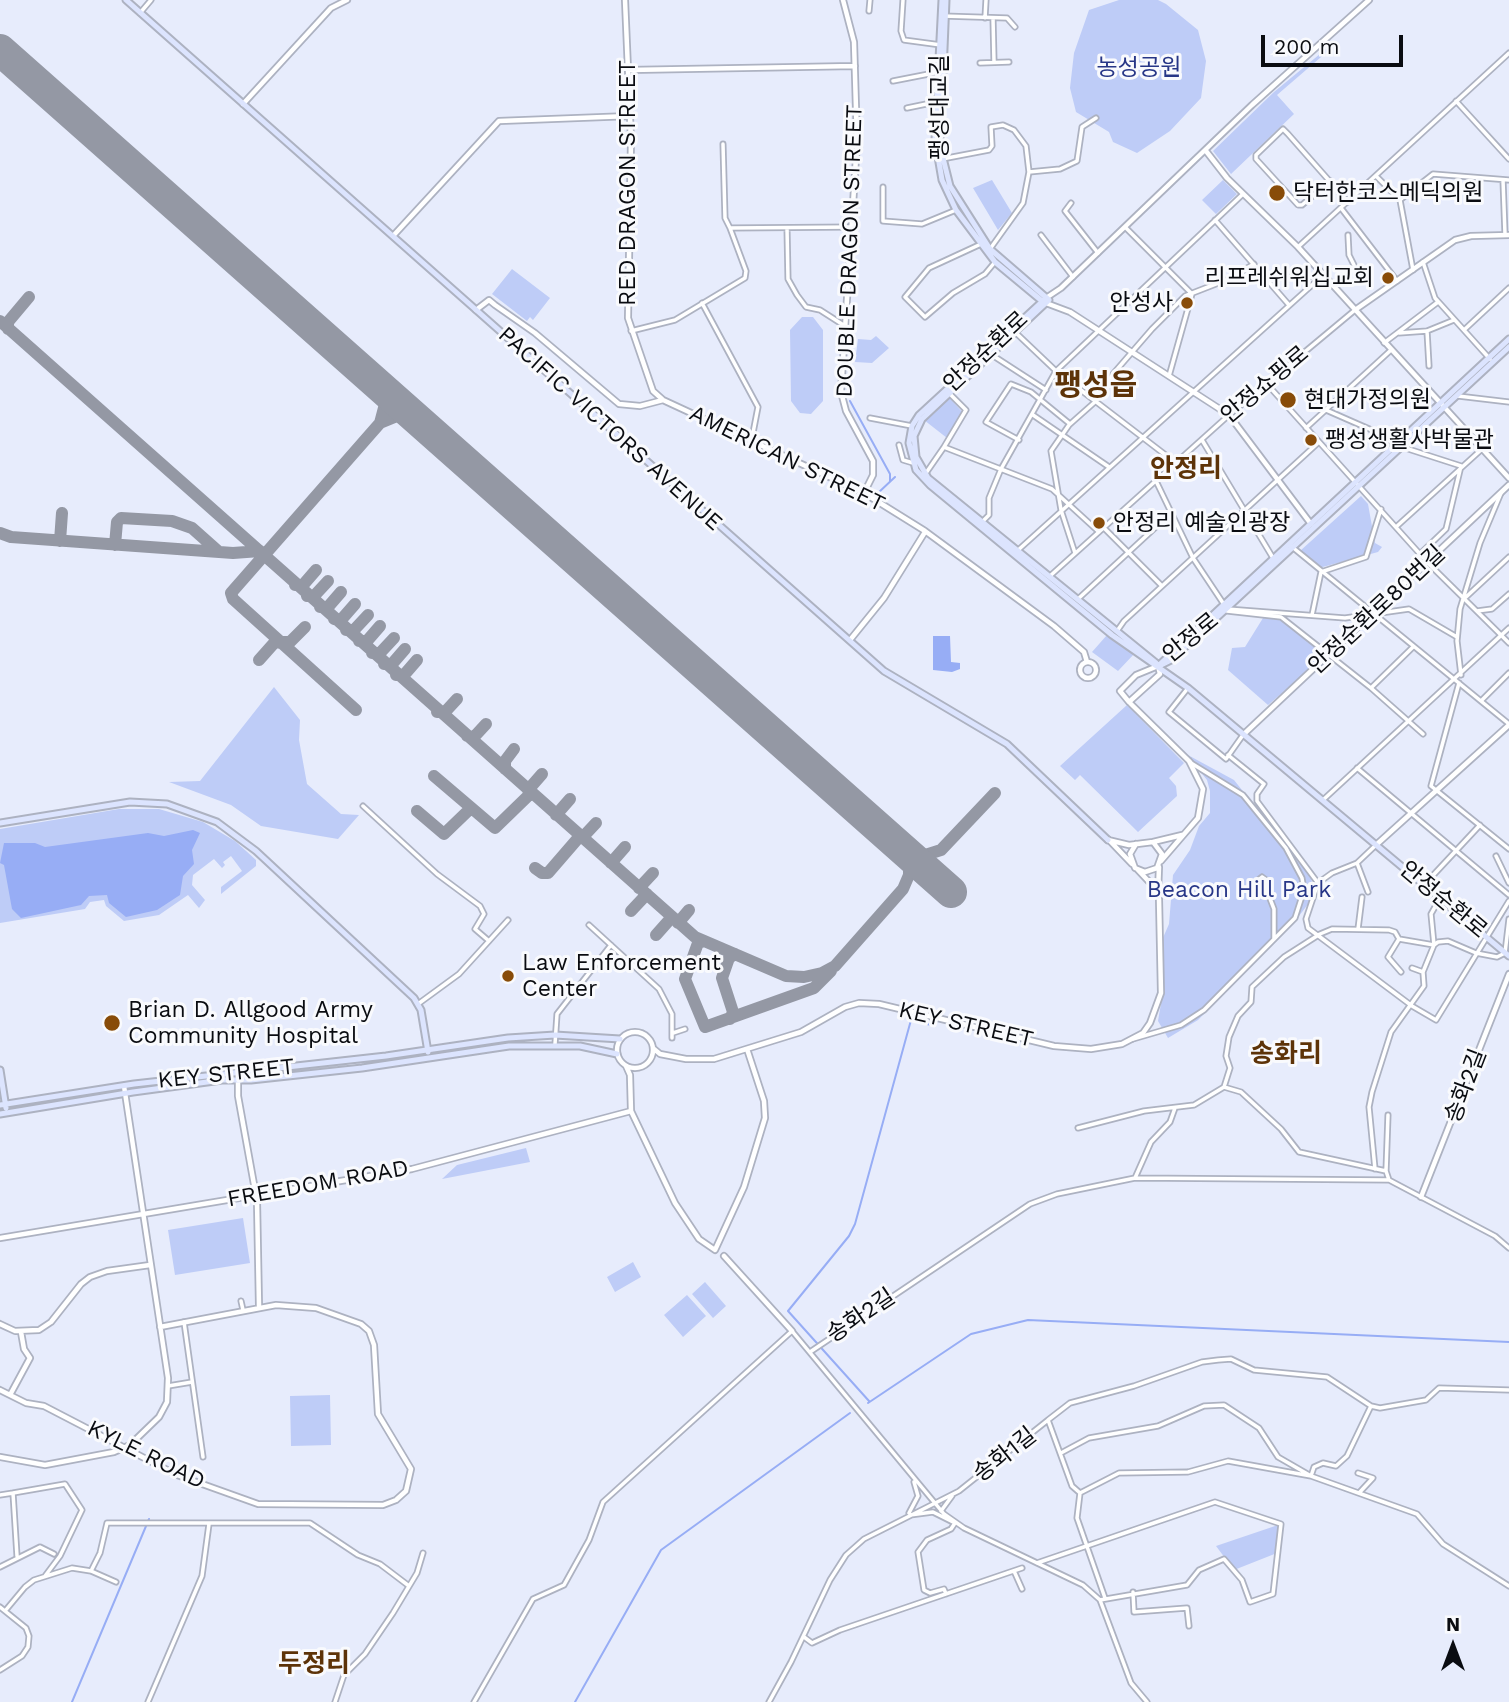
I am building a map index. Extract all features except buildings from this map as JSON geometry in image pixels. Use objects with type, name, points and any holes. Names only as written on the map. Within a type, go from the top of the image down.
[{"type":"main road","name":"PACIFIC VICTORS AVENUE","points":[[126,0],[884,671],[1007,744],[1108,840]]},
{"type":"main road","name":"팽성대교길","points":[[944,0],[939,102],[940,160],[958,208],[981,244],[1045,300]]},
{"type":"main road","points":[[958,208],[988,250]]},
{"type":"main road","name":"팽성대교길","points":[[988,250],[995,262],[1045,300]]},
{"type":"main road","name":"안정순환로","points":[[924,476],[916,457],[914,436],[922,419],[947,391],[1045,300]]},
{"type":"main road","name":"안정순환로","points":[[912,426],[923,410],[990,355],[1013,331]]},
{"type":"main road","name":"안정로","points":[[1491,361],[1509,340]]},
{"type":"main road","name":"안정로","points":[[1158,666],[1171,660],[1290,546],[1509,347]]},
{"type":"main road","points":[[912,426],[909,443],[912,463]]},
{"type":"main road","name":"안정순환로","points":[[912,463],[1112,635],[1188,688],[1507,954]]},
{"type":"main road","name":"안정순환로","points":[[1048,578],[1152,657],[1158,666]]},
{"type":"main road","points":[[0,823],[130,802],[167,804],[199,813],[228,829],[256,851],[418,1003],[429,1058]]},
{"type":"main road","name":"KEY STREET","points":[[3,1105],[124,1086],[508,1038],[555,1035],[620,1039]]},
{"type":"main road","name":"KEY STREET","points":[[3,1114],[125,1093],[429,1058],[509,1046],[555,1044],[608,1050],[617,1054]]},
{"type":"main road","points":[[0,1070],[3,1114]]},
{"type":"street","points":[[140,13],[151,0]]},
{"type":"street","points":[[243,104],[331,8],[347,0]]},
{"type":"street","name":"RED DRAGON STREET","points":[[625,0],[630,116],[626,301],[631,331],[653,391],[663,400]]},
{"type":"street","name":"DOUBLE DRAGON STREET","points":[[843,0],[854,42],[857,142],[841,392],[846,411],[874,463],[872,477],[864,493]]},
{"type":"street","points":[[869,11],[870,0]]},
{"type":"street","points":[[903,0],[901,31],[904,40],[942,45]]},
{"type":"street","points":[[985,18],[986,0]]},
{"type":"street","name":"안정순환로","points":[[1045,300],[1126,228],[1369,0]]},
{"type":"street","points":[[943,16],[1007,18],[1015,27]]},
{"type":"street","points":[[993,18],[994,62]]},
{"type":"street","points":[[1298,247],[1509,53]]},
{"type":"street","points":[[980,63],[1009,62]]},
{"type":"street","points":[[629,70],[855,66]]},
{"type":"street","points":[[893,81],[940,72]]},
{"type":"street","points":[[1456,101],[1509,159]]},
{"type":"street","points":[[907,108],[939,102]]},
{"type":"street","points":[[393,236],[499,121],[630,116]]},
{"type":"street","points":[[1029,172],[1060,169],[1077,161],[1082,127],[1096,118]]},
{"type":"street","points":[[940,160],[989,150],[992,146],[991,127],[1003,125],[1014,130],[1026,146],[1029,172],[1023,203],[988,250]]},
{"type":"street","points":[[1330,181],[1302,205],[1298,205],[1256,159],[1256,155],[1283,129],[1330,181],[1348,202]]},
{"type":"street","points":[[631,331],[675,320],[745,278],[746,271],[725,218],[723,144]]},
{"type":"street","points":[[1206,151],[1243,194],[1298,247],[1509,478]]},
{"type":"street","points":[[1400,200],[1433,174],[1506,180],[1507,235]]},
{"type":"street","points":[[1377,177],[1400,200],[1413,270]]},
{"type":"street","points":[[883,187],[883,221],[922,224],[958,208]]},
{"type":"street","points":[[981,524],[989,515],[989,498],[1001,469],[1056,371],[1243,194]]},
{"type":"street","points":[[1071,203],[1065,211],[1098,253]]},
{"type":"street","points":[[1341,208],[1397,281]]},
{"type":"street","points":[[1215,220],[1289,305]]},
{"type":"street","points":[[730,228],[853,227]]},
{"type":"street","points":[[787,228],[788,279],[797,295],[806,307],[820,310],[845,326]]},
{"type":"street","points":[[1126,228],[1192,294]]},
{"type":"street","points":[[1041,235],[1073,277]]},
{"type":"street","points":[[1348,235],[1349,254],[1354,265]]},
{"type":"street","name":"안정쇼핑로","points":[[1048,578],[1229,415],[1355,310],[1455,240],[1471,236],[1507,235]]},
{"type":"street","points":[[981,244],[929,268],[905,297],[925,317],[953,293],[985,274],[995,262]]},
{"type":"street","points":[[1423,262],[1429,286],[1438,302],[1491,361]]},
{"type":"street","points":[[1075,553],[1057,494],[1055,463],[1051,451],[1070,424],[1096,401],[1113,373],[1171,309],[1192,294],[1226,280],[1254,264]]},
{"type":"street","points":[[1226,280],[1322,275]]},
{"type":"street","points":[[1016,552],[1190,391],[1322,275]]},
{"type":"street","points":[[1464,330],[1509,288]]},
{"type":"street","points":[[1169,376],[1192,294]]},
{"type":"street","name":"AMERICAN STREET","points":[[476,310],[489,300],[535,333],[620,404],[640,406],[663,400],[752,438],[864,493],[925,531],[1065,635],[1084,652],[1087,662]]},
{"type":"street","points":[[1045,300],[1059,306],[1229,415],[1312,526]]},
{"type":"street","points":[[1384,343],[1438,302]]},
{"type":"street","points":[[702,303],[758,407],[752,438]]},
{"type":"street","points":[[1397,333],[1427,331],[1454,320]]},
{"type":"street","points":[[1013,331],[1056,371],[1176,463]]},
{"type":"street","points":[[1427,331],[1429,366]]},
{"type":"street","points":[[1306,428],[1391,350]]},
{"type":"street","name":"안정순환로","points":[[990,355],[1045,390]]},
{"type":"street","points":[[1018,440],[986,422],[1011,384],[1023,387],[1070,424]]},
{"type":"street","points":[[1266,384],[1428,563],[1509,643]]},
{"type":"street","points":[[924,476],[966,410],[947,391]]},
{"type":"street","points":[[1456,394],[1509,402]]},
{"type":"street","points":[[1326,410],[1383,435],[1399,446],[1461,466],[1446,529],[1420,554]]},
{"type":"street","points":[[1032,415],[1109,467]]},
{"type":"street","points":[[870,418],[912,426]]},
{"type":"street","points":[[1202,440],[1243,512],[1275,560]]},
{"type":"street","points":[[1116,631],[1319,442]]},
{"type":"street","points":[[899,444],[903,460],[912,463]]},
{"type":"street","points":[[944,447],[1052,489],[1102,530],[1162,586]]},
{"type":"street","points":[[1396,527],[1482,449]]},
{"type":"street","points":[[1156,481],[1193,558],[1225,608],[1281,617],[1371,688],[1423,734]]},
{"type":"street","name":"안정순환로80번길","points":[[1244,734],[1509,485]]},
{"type":"street","points":[[1461,675],[1457,637],[1463,600],[1480,543],[1501,493]]},
{"type":"street","points":[[1321,572],[1366,557],[1381,509]]},
{"type":"street","points":[[1078,599],[1171,513]]},
{"type":"street","points":[[850,640],[884,598],[925,531]]},
{"type":"street","points":[[1290,546],[1509,724],[1376,845]]},
{"type":"street","points":[[1463,600],[1509,558]]},
{"type":"street","points":[[1312,615],[1321,572]]},
{"type":"street","points":[[1475,611],[1492,609],[1509,594]]},
{"type":"street","points":[[1225,608],[1345,618],[1409,609],[1457,637]]},
{"type":"street","points":[[1322,800],[1409,720],[1457,681],[1509,628]]},
{"type":"street","points":[[1371,688],[1413,647]]},
{"type":"street","points":[[1129,702],[1160,674],[1158,666],[1136,676],[1120,691],[1129,702],[1189,761],[1243,795],[1296,863],[1304,890],[1295,918],[1205,1010],[1181,1025],[1132,1040]]},
{"type":"street","points":[[1481,701],[1509,673]]},
{"type":"street","points":[[1457,681],[1431,786],[1509,849]]},
{"type":"street","points":[[1188,688],[1169,712],[1226,759],[1244,734]]},
{"type":"street","points":[[1228,755],[1265,784],[1257,794],[1257,801],[1318,883]]},
{"type":"street","points":[[1138,870],[1151,872],[1198,818],[1203,795],[1201,781],[1189,761]]},
{"type":"street","points":[[1357,768],[1509,895]]},
{"type":"street","points":[[363,806],[437,874],[480,906],[484,914],[475,929],[489,941]]},
{"type":"street","points":[[1424,885],[1480,825]]},
{"type":"street","points":[[1108,840],[1136,844],[1183,835]]},
{"type":"street","points":[[1108,840],[1138,870],[1158,896]]},
{"type":"street","points":[[1132,1040],[1150,1023],[1160,1003],[1158,896],[1161,850],[1153,842]]},
{"type":"street","points":[[1133,865],[1130,854],[1136,844]]},
{"type":"street","name":"안정순환로","points":[[1368,892],[1357,863],[1376,845]]},
{"type":"street","points":[[1496,856],[1509,883]]},
{"type":"street","points":[[1357,863],[1332,873],[1318,883],[1306,919],[1308,928],[1412,1006],[1436,1020],[1485,936],[1509,901]]},
{"type":"street","points":[[1269,895],[1258,889],[1256,883],[1260,878],[1268,880],[1274,909],[1274,939]]},
{"type":"street","points":[[1358,930],[1362,897]]},
{"type":"street","points":[[1376,1169],[1369,1107],[1387,1044],[1424,986],[1423,972],[1434,945],[1431,914],[1440,898]]},
{"type":"street","points":[[1399,939],[1434,945],[1448,941],[1476,953],[1497,957],[1507,954],[1509,919]]},
{"type":"street","points":[[418,1003],[459,974],[508,920]]},
{"type":"street","points":[[589,925],[665,996],[672,1014],[673,1035],[685,1029]]},
{"type":"street","points":[[1224,1087],[1230,1068],[1226,1056],[1229,1037],[1238,1016],[1251,1002],[1252,987],[1284,957],[1332,929],[1389,930],[1395,932],[1399,939]]},
{"type":"street","points":[[1399,939],[1388,957],[1401,972]]},
{"type":"street","points":[[555,1044],[557,1014],[611,946]]},
{"type":"street","points":[[1412,968],[1423,972]]},
{"type":"street","name":"송화2길","points":[[1421,1197],[1509,974]]},
{"type":"street","name":"KEY STREET","points":[[660,1054],[704,1060],[747,1049],[801,1031],[845,1007],[859,1003],[879,1004],[1063,1048],[1107,1047],[1132,1040]]},
{"type":"street","points":[[652,1057],[660,1054],[654,1049],[650,1039],[641,1032],[629,1032],[620,1039],[617,1054],[630,1075],[631,1111],[675,1203],[699,1239],[724,1256],[810,1352]]},
{"type":"street","points":[[630,1075],[637,1068],[646,1065],[654,1049]]},
{"type":"street","points":[[715,1250],[744,1188],[765,1118],[764,1101],[747,1049]]},
{"type":"street","points":[[626,1066],[637,1068]]},
{"type":"street","points":[[238,1072],[238,1096],[256,1195],[259,1306]]},
{"type":"street","points":[[0,1457],[45,1465],[128,1447],[159,1416],[167,1402],[168,1386],[160,1327],[124,1086]]},
{"type":"street","points":[[1078,1128],[1144,1111],[1205,1101],[1212,1092],[1224,1087],[1241,1092],[1281,1129],[1299,1152],[1386,1171]]},
{"type":"street","points":[[1135,1178],[1151,1142],[1170,1122],[1175,1108]]},
{"type":"street","name":"FREEDOM ROAD","points":[[0,1238],[412,1169],[631,1111]]},
{"type":"street","points":[[1388,1115],[1386,1171],[1389,1180]]},
{"type":"street","name":"송화2길","points":[[1102,1599],[1083,1586],[955,1523],[933,1503],[810,1352],[1030,1204],[1057,1194],[1135,1178],[1389,1180],[1495,1236],[1509,1248]]},
{"type":"street","points":[[0,1324],[21,1332],[46,1326],[80,1284],[90,1277],[107,1271],[150,1265]]},
{"type":"street","points":[[241,1301],[243,1310]]},
{"type":"street","name":"KYLE ROAD","points":[[0,1390],[26,1403],[44,1406],[128,1447],[177,1475],[258,1504],[383,1505],[402,1497],[410,1483],[411,1469],[378,1414],[374,1345],[369,1331],[361,1324],[316,1308],[259,1306],[160,1327]]},
{"type":"street","points":[[184,1322],[202,1457]]},
{"type":"street","points":[[474,1702],[533,1599],[564,1585],[589,1540],[603,1502],[792,1331]]},
{"type":"street","points":[[10,1395],[30,1358],[24,1349],[21,1332]]},
{"type":"street","points":[[1048,1420],[1070,1403],[1202,1362],[1231,1359],[1254,1370],[1327,1377],[1371,1406],[1380,1408],[1426,1400],[1439,1388],[1509,1390]]},
{"type":"street","points":[[168,1386],[192,1382]]},
{"type":"street","points":[[1061,1453],[1089,1438],[1157,1426],[1204,1406],[1224,1405],[1259,1428],[1281,1460],[1311,1476],[1417,1514],[1443,1544],[1509,1586]]},
{"type":"street","points":[[1311,1476],[1314,1467],[1323,1464],[1335,1466],[1347,1456],[1371,1406]]},
{"type":"street","name":"송화1길","points":[[769,1702],[804,1637],[830,1580],[846,1555],[864,1539],[954,1493],[1048,1420],[1072,1486],[1080,1493]]},
{"type":"street","points":[[1147,1702],[1131,1683],[1102,1599],[1077,1518],[1080,1493],[1119,1473],[1188,1472],[1228,1461],[1311,1476]]},
{"type":"street","points":[[1358,1473],[1373,1478],[1359,1493]]},
{"type":"street","points":[[906,1516],[916,1504],[913,1479]]},
{"type":"street","points":[[0,1495],[65,1484],[82,1510],[60,1556],[45,1576]]},
{"type":"street","points":[[13,1493],[17,1556]]},
{"type":"street","points":[[941,1511],[954,1493]]},
{"type":"street","points":[[1037,1563],[1215,1502],[1281,1524],[1273,1594],[1251,1602],[1242,1580],[1224,1559],[1199,1570],[1186,1585],[1102,1599]]},
{"type":"street","points":[[906,1516],[933,1512],[955,1523],[951,1529],[927,1540],[918,1552],[924,1590],[930,1593],[944,1589],[946,1594]]},
{"type":"street","points":[[91,1571],[100,1553],[107,1523],[310,1523],[358,1555],[380,1564],[409,1586]]},
{"type":"street","points":[[148,1702],[202,1576],[209,1524]]},
{"type":"street","points":[[0,1567],[17,1556],[40,1547],[54,1554]]},
{"type":"street","points":[[335,1702],[344,1675],[365,1654],[409,1586],[423,1553]]},
{"type":"street","points":[[5,1611],[25,1587],[45,1576],[72,1568],[91,1571],[116,1581]]},
{"type":"street","points":[[804,1637],[812,1643],[840,1630],[1022,1569]]},
{"type":"street","points":[[1014,1571],[1022,1589]]},
{"type":"street","points":[[1133,1592],[1134,1612],[1187,1608],[1189,1626]]},
{"type":"street","points":[[0,1607],[26,1628],[28,1647],[22,1656],[0,1670]]},
{"type":"green space","name":"농성공원","points":[[1119,0],[1158,0],[1166,4],[1198,30],[1206,61],[1201,98],[1170,131],[1137,153],[1113,142],[1109,132],[1076,112],[1070,88],[1074,53],[1089,10]]},
{"type":"green space","points":[[1326,49],[1328,51],[1277,95],[1294,114],[1231,174],[1213,151],[1274,92]]},
{"type":"green space","points":[[992,180],[1012,213],[998,230],[973,188]]},
{"type":"green space","points":[[1223,180],[1237,194],[1216,214],[1202,200]]},
{"type":"green space","points":[[512,269],[550,298],[533,320],[530,317],[527,321],[492,294]]},
{"type":"green space","points":[[802,317],[813,317],[823,330],[823,401],[811,414],[800,413],[791,401],[790,330]]},
{"type":"green space","points":[[876,336],[889,348],[872,363],[855,362],[858,339],[871,340]]},
{"type":"green space","points":[[949,397],[963,413],[947,438],[924,420]]},
{"type":"green space","points":[[1361,496],[1368,504],[1375,543],[1382,547],[1378,552],[1319,568],[1300,551]]},
{"type":"green space","points":[[1263,618],[1281,620],[1323,653],[1323,658],[1268,705],[1228,670],[1232,648],[1245,647]]},
{"type":"green space","points":[[1107,635],[1135,653],[1118,671],[1092,652]]},
{"type":"green space","points":[[274,687],[300,720],[299,740],[307,784],[341,814],[359,815],[338,839],[261,826],[231,805],[169,782],[200,781]]},
{"type":"green space","points":[[1127,705],[1184,763],[1169,778],[1176,786],[1177,796],[1138,832],[1080,775],[1075,780],[1060,766]]},
{"type":"green space","name":"Beacon Hill Park","points":[[1186,754],[1234,780],[1312,878],[1309,903],[1292,925],[1198,1020],[1168,1038],[1158,1021],[1164,986],[1162,940],[1169,924],[1173,875],[1190,850],[1199,826],[1210,813],[1207,780]]},
{"type":"green space","points":[[119,809],[159,809],[203,822],[235,841],[256,860],[256,866],[221,894],[221,887],[242,871],[231,856],[223,862],[225,865],[222,868],[214,859],[193,875],[192,885],[205,900],[199,908],[188,895],[159,915],[124,921],[106,906],[104,900],[90,902],[85,909],[0,923],[0,829]]},
{"type":"green space","points":[[526,1148],[530,1162],[442,1179],[457,1165]]},
{"type":"green space","points":[[243,1218],[250,1263],[175,1275],[168,1230]]},
{"type":"green space","points":[[633,1262],[641,1277],[615,1292],[607,1277]]},
{"type":"green space","points":[[705,1282],[726,1306],[713,1318],[692,1294]]},
{"type":"green space","points":[[687,1295],[706,1316],[683,1337],[664,1315]]},
{"type":"green space","points":[[330,1395],[331,1445],[291,1446],[290,1396]]},
{"type":"green space","points":[[1281,1524],[1277,1553],[1234,1570],[1216,1546]]},
{"type":"water","points":[[933,636],[950,636],[951,662],[960,663],[960,669],[952,672],[933,670]]},
{"type":"water","points":[[193,830],[200,833],[192,850],[194,864],[183,876],[180,895],[157,910],[126,917],[109,903],[107,895],[89,896],[81,905],[21,918],[12,909],[4,865],[0,863],[4,843],[35,843],[45,847],[148,833],[164,836]]},
{"type":"waterway","points":[[850,401],[890,474],[890,481]]},
{"type":"waterway","points":[[878,493],[895,477]]},
{"type":"waterway","points":[[869,1401],[788,1311],[849,1236],[855,1224],[911,1020],[931,1025],[932,1022]]},
{"type":"waterway","points":[[868,1403],[971,1334],[1028,1320],[1509,1342]]},
{"type":"waterway","points":[[575,1702],[661,1550],[850,1413]]},
{"type":"waterway","points":[[72,1702],[149,1519]]},
{"type":"taxiway","points":[[0,55],[12,61]]},
{"type":"taxiway","points":[[8,329],[8,322],[29,297]]},
{"type":"taxiway","points":[[0,321],[695,937],[786,976],[804,977],[822,973],[835,966],[903,889],[909,875],[909,862],[895,840]]},
{"type":"taxiway","points":[[373,381],[385,404],[380,423],[397,416],[420,423]]},
{"type":"taxiway","points":[[356,710],[233,599],[231,593],[380,423]]},
{"type":"taxiway","points":[[60,541],[62,513]]},
{"type":"taxiway","points":[[115,545],[117,522],[121,518],[172,521],[192,528],[219,552]]},
{"type":"taxiway","points":[[0,533],[11,537],[233,553],[260,551]]},
{"type":"taxiway","points":[[295,585],[303,585],[316,570]]},
{"type":"taxiway","points":[[307,596],[315,595],[328,581]]},
{"type":"taxiway","points":[[320,607],[328,607],[341,592]]},
{"type":"taxiway","points":[[334,619],[341,620],[355,604]]},
{"type":"taxiway","points":[[346,630],[354,630],[368,615]]},
{"type":"taxiway","points":[[359,641],[367,641],[380,626]]},
{"type":"taxiway","points":[[281,642],[290,642],[305,627]]},
{"type":"taxiway","points":[[372,653],[380,653],[394,638]]},
{"type":"taxiway","points":[[259,660],[275,642],[282,643]]},
{"type":"taxiway","points":[[384,664],[392,664],[405,649]]},
{"type":"taxiway","points":[[396,675],[404,675],[417,660]]},
{"type":"taxiway","points":[[437,712],[445,712],[457,699]]},
{"type":"taxiway","points":[[467,736],[474,737],[486,724]]},
{"type":"taxiway","points":[[505,769],[505,761],[514,749]]},
{"type":"taxiway","points":[[528,790],[542,774]]},
{"type":"taxiway","points":[[434,776],[495,828],[533,794]]},
{"type":"taxiway","points":[[901,845],[922,856],[941,850],[995,793]]},
{"type":"taxiway","points":[[556,815],[570,799]]},
{"type":"taxiway","points":[[417,811],[444,834],[471,808]]},
{"type":"taxiway","points":[[582,838],[596,823]]},
{"type":"taxiway","points":[[535,868],[542,873],[548,873],[580,836]]},
{"type":"taxiway","points":[[611,863],[625,847]]},
{"type":"taxiway","points":[[639,888],[653,873]]},
{"type":"taxiway","points":[[631,911],[647,894]]},
{"type":"taxiway","points":[[678,923],[689,910]]},
{"type":"taxiway","points":[[656,935],[672,917]]},
{"type":"taxiway","points":[[704,941],[698,943],[685,979],[705,1027],[814,988],[831,971]]},
{"type":"taxiway","points":[[730,1019],[733,1012],[722,978],[729,958],[735,954]]},
{"type":"runway","points":[[0,50],[951,892]]},
{"type":"place","name":"닥터한코스메딕의원","points":[[1277,193]]},
{"type":"place","name":"리프레쉬워십교회","points":[[1388,278]]},
{"type":"place","name":"안성사","points":[[1187,303]]},
{"type":"place","name":"현대가정의원","points":[[1288,400]]},
{"type":"place","name":"팽성생활사박물관","points":[[1311,440]]},
{"type":"place","name":"안정리 예술인광장","points":[[1099,523]]},
{"type":"place","name":"Law Enforcement Center","points":[[508,976]]},
{"type":"place","name":"Brian D. Allgood Army Community Hospital","points":[[112,1023]]},
{"type":"district","name":"팽성읍","points":[[1096,386]]},
{"type":"district","name":"안정리","points":[[1186,469]]},
{"type":"district","name":"송화리","points":[[1286,1054]]},
{"type":"district","name":"두정리","points":[[314,1664]]}]
